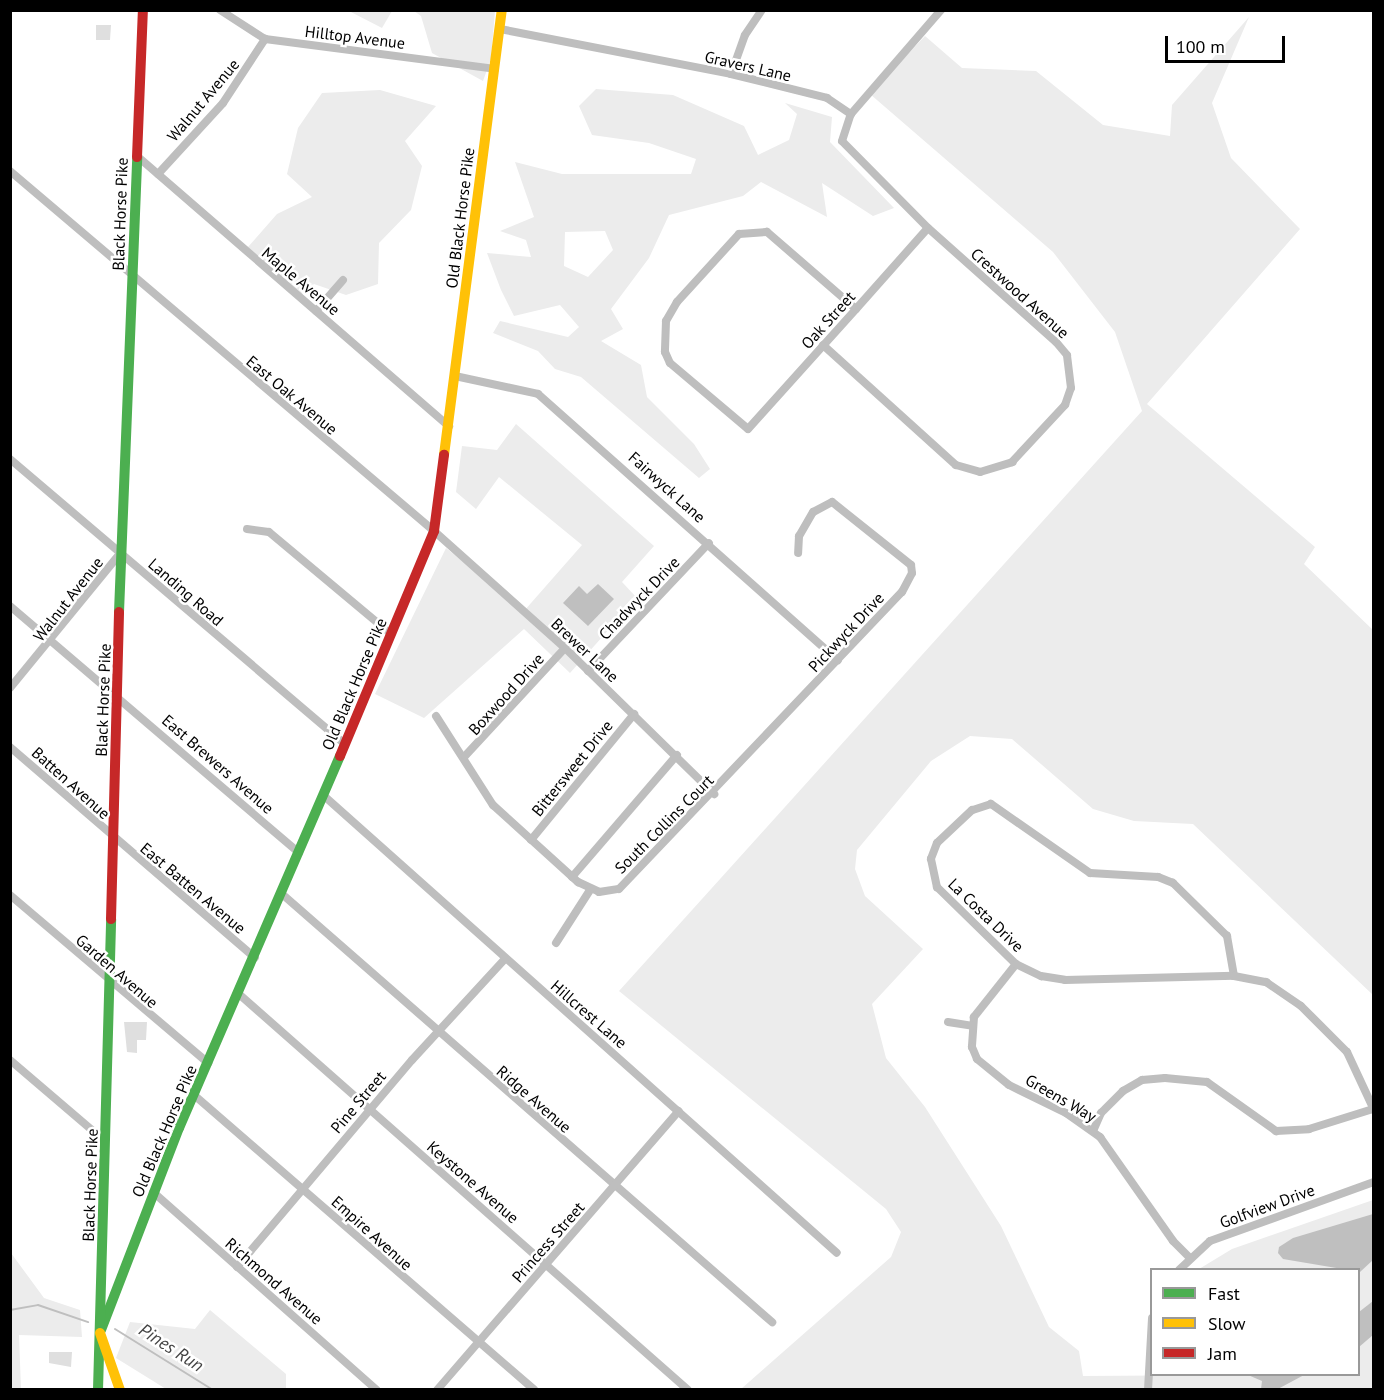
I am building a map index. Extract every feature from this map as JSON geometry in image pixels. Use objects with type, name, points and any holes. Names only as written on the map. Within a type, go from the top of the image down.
[{"type":"main road","name":"Black Horse Pike","points":[[98,1389],[107,1142],[121,553],[143,10]]},
{"type":"main road","name":"Old Black Horse Pike","points":[[100,1333],[153,1192],[240,995],[434,531],[502,10]]},
{"type":"main road","points":[[100,1333],[120,1389]]},
{"type":"street","name":"Hilltop Avenue","points":[[220,10],[265,39],[495,69]]},
{"type":"street","points":[[731,74],[744,35],[762,10]]},
{"type":"street","points":[[851,114],[941,10]]},
{"type":"street","name":"Gravers Lane","points":[[500,29],[731,74],[827,98],[851,114]]},
{"type":"street","name":"Walnut Avenue","points":[[158,174],[223,103],[265,39]]},
{"type":"street","name":"Crestwood Avenue","points":[[823,345],[956,465],[980,472],[1012,462],[1065,405],[1071,388],[1067,355],[928,228],[846,149],[842,131],[851,114]]},
{"type":"street","name":"Maple Avenue","points":[[137,156],[449,426]]},
{"type":"street","name":"East Oak Avenue","points":[[10,171],[133,279],[434,531]]},
{"type":"street","name":"Oak Street","points":[[856,309],[767,232],[739,234],[727,243],[666,321],[665,352],[670,363],[748,429],[856,309],[928,228]]},
{"type":"street","points":[[316,311],[343,280]]},
{"type":"street","name":"Fairwyck Lane","points":[[455,376],[538,394],[709,543],[838,660]]},
{"type":"street","name":"Landing Road","points":[[10,459],[345,744]]},
{"type":"street","name":"Pickwyck Drive","points":[[792,710],[902,592],[912,568],[838,504],[829,502],[813,512],[799,536],[798,554]]},
{"type":"street","points":[[248,529],[269,532],[392,634]]},
{"type":"street","name":"Brewer Lane","points":[[434,531],[565,648],[677,755],[714,794]]},
{"type":"street","name":"Chadwyck Drive","points":[[588,671],[709,543]]},
{"type":"street","name":"Walnut Avenue","points":[[10,688],[54,641],[121,553]]},
{"type":"street","name":"East Brewers Avenue","points":[[10,606],[119,695],[299,853]]},
{"type":"street","name":"Boxwood Drive","points":[[465,756],[565,648]]},
{"type":"street","name":"South Collins Court","points":[[590,890],[619,889],[714,794],[792,710]]},
{"type":"street","name":"Bittersweet Drive","points":[[531,840],[634,714]]},
{"type":"street","points":[[436,716],[465,756],[493,805],[572,877],[590,890],[556,943]]},
{"type":"street","name":"Batten Avenue","points":[[10,747],[114,839]]},
{"type":"street","points":[[572,877],[677,755]]},
{"type":"street","name":"Hillcrest Lane","points":[[324,795],[837,1253]]},
{"type":"street","name":"La Costa Drive","points":[[1234,976],[1227,936],[1173,883],[1158,877],[1090,873],[1001,808],[980,805],[937,843],[931,859],[932,877],[944,895],[1016,964],[1041,976],[1065,980],[1234,976],[1279,988],[1301,1006],[1347,1052],[1373,1109]]},
{"type":"street","name":"East Batten Avenue","points":[[114,839],[255,958]]},
{"type":"street","name":"Ridge Avenue","points":[[282,894],[614,1187],[772,1322]]},
{"type":"street","name":"Garden Avenue","points":[[10,895],[110,983],[208,1064]]},
{"type":"street","name":"Pine Street","points":[[237,1266],[370,1109],[505,959]]},
{"type":"street","points":[[948,1022],[973,1026],[991,990],[1016,964]]},
{"type":"street","name":"Keystone Avenue","points":[[240,995],[688,1389]]},
{"type":"street","name":"Greens Way","points":[[973,1026],[972,1047],[987,1071],[1092,1131],[1173,1241],[1190,1258]]},
{"type":"street","points":[[10,1060],[107,1142]]},
{"type":"street","points":[[1092,1131],[1101,1113],[1123,1090],[1142,1080],[1165,1078],[1207,1082],[1276,1131],[1309,1129],[1373,1109]]},
{"type":"street","name":"Empire Avenue","points":[[194,1095],[534,1389]]},
{"type":"street","name":"Princess Street","points":[[437,1389],[679,1111]]},
{"type":"street","name":"Golfview Drive","points":[[1180,1268],[1210,1241],[1374,1182]]},
{"type":"street","name":"Richmond Avenue","points":[[153,1192],[377,1389]]},
{"type":"street","points":[[1148,1389],[1150,1354]]},
{"type":"shaded area","points":[[349,11],[392,11],[382,28]]},
{"type":"shaded area","points":[[414,11],[495,11],[491,59],[483,81],[432,53],[421,16]]},
{"type":"shaded area","points":[[1249,17],[1212,103],[1231,158],[1300,229],[1147,404],[1315,547],[1304,564],[1373,630],[1373,995],[1193,824],[1134,821],[1093,809],[1012,739],[970,736],[931,761],[857,850],[855,869],[865,896],[923,949],[872,1004],[886,1058],[925,1107],[1001,1226],[1049,1327],[1079,1351],[1083,1376],[1360,1376],[1360,1268],[1201,1268],[1232,1249],[1373,1200],[1373,1389],[741,1389],[891,1257],[901,1232],[886,1209],[619,991],[1142,411],[1115,332],[1053,252],[870,94],[925,36],[962,68],[1036,71],[1103,125],[1170,136],[1172,105]]},
{"type":"shaded area","points":[[596,89],[673,95],[744,126],[758,155],[789,140],[797,114],[785,103],[832,117],[830,142],[894,208],[873,216],[822,183],[827,217],[761,182],[743,196],[669,215],[649,258],[611,309],[623,329],[601,341],[641,365],[647,397],[694,444],[710,469],[699,478],[581,377],[555,369],[538,351],[493,333],[500,321],[568,337],[579,327],[560,305],[514,316],[501,290],[487,253],[531,257],[526,240],[500,231],[534,217],[515,162],[562,174],[691,174],[696,159],[649,143],[592,135],[579,106]],"holes":[[[605,231],[613,250],[588,277],[564,266],[565,232]]]},
{"type":"shaded area","points":[[380,90],[436,106],[405,141],[422,166],[411,210],[379,243],[378,284],[346,295],[314,284],[302,294],[248,247],[277,214],[312,197],[287,174],[298,128],[322,93]]},
{"type":"shaded area","points":[[516,424],[654,546],[622,582],[637,598],[570,673],[524,629],[424,718],[375,694],[446,548],[524,611],[582,545],[499,477],[476,509],[456,492],[462,446],[497,450]]},
{"type":"shaded area","points":[[598,584],[614,599],[588,626],[563,603],[579,586],[587,594]]},
{"type":"shaded area","points":[[1373,1214],[1373,1260],[1360,1272],[1360,1268],[1336,1268],[1283,1259],[1278,1253],[1279,1247],[1293,1238]]},
{"type":"shaded area","points":[[11,1253],[44,1298],[80,1310],[82,1337],[19,1335],[21,1389],[11,1389]]},
{"type":"shaded area","points":[[1373,1301],[1373,1335],[1360,1346],[1360,1311]]},
{"type":"shaded area","points":[[210,1310],[286,1374],[286,1389],[166,1389],[116,1358],[130,1322],[195,1329]]},
{"type":"shaded area","points":[[1250,1376],[1302,1376],[1276,1390],[1261,1389],[1262,1381]]},
{"type":"building","points":[[96,25],[111,25],[110,40],[96,40]]},
{"type":"building","points":[[124,1022],[147,1022],[146,1040],[137,1040],[137,1053],[127,1052]]},
{"type":"building","points":[[49,1352],[72,1352],[71,1367],[49,1363]]},
{"type":"waterway","name":"Pines Run","points":[[10,1310],[38,1305],[88,1322]]},
{"type":"waterway","name":"Pines Run","points":[[115,1329],[213,1390]]},
{"type":"traffic: fast","points":[[119,612],[137,157]]},
{"type":"traffic: fast","points":[[101,1330],[179,1128],[340,756]]},
{"type":"traffic: fast","points":[[98,1390],[111,919]]},
{"type":"traffic: slow","points":[[444,455],[502,10]]},
{"type":"traffic: slow","points":[[100,1333],[120,1390]]},
{"type":"traffic: jam","points":[[137,157],[143,10]]},
{"type":"traffic: jam","points":[[340,756],[434,531],[444,455]]},
{"type":"traffic: jam","points":[[111,919],[119,612]]}]
